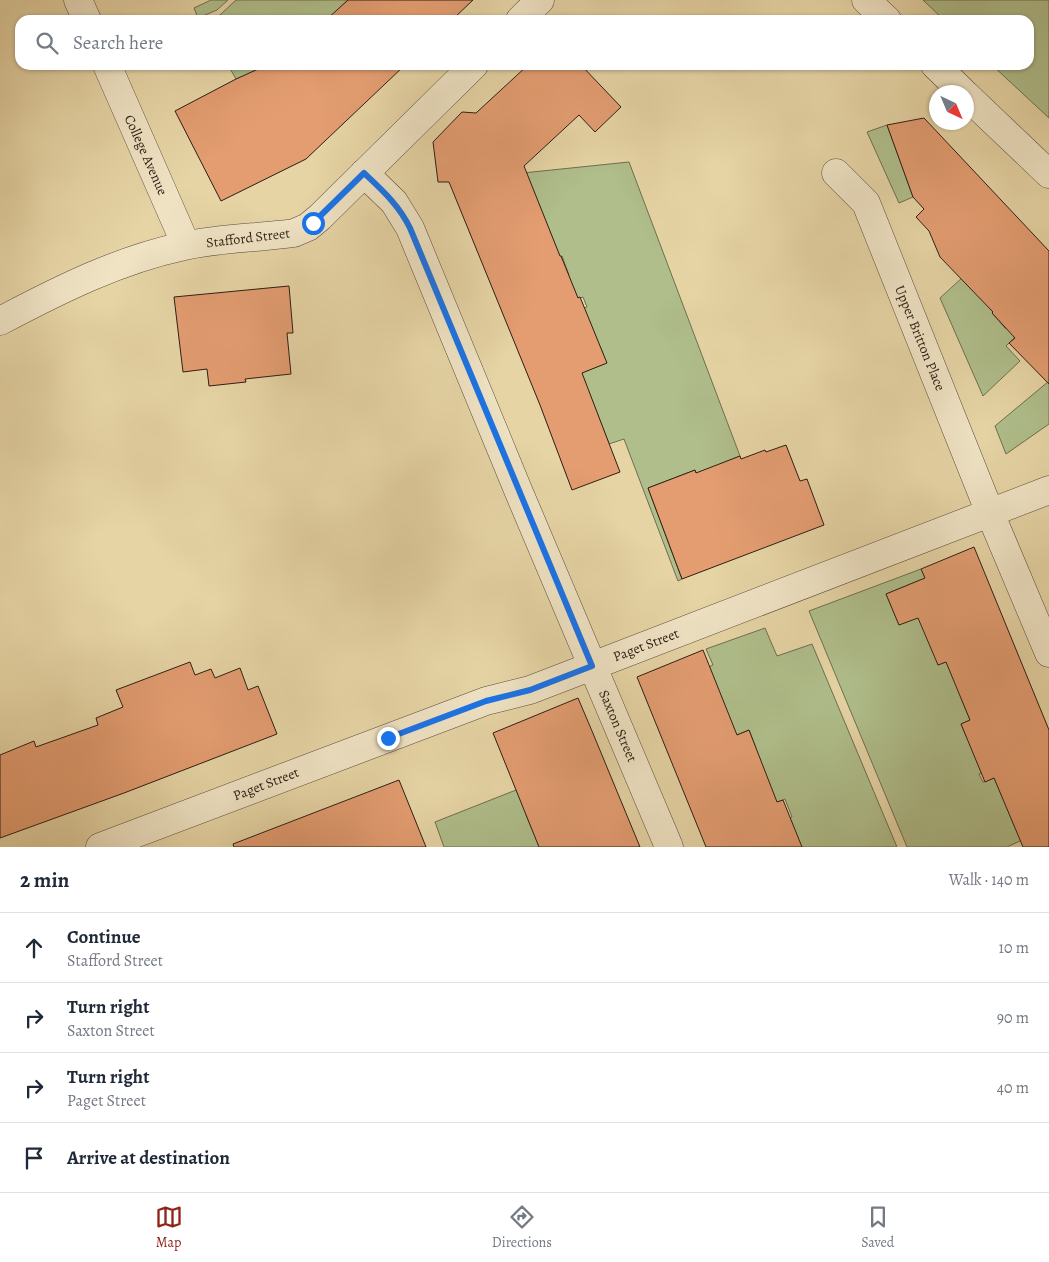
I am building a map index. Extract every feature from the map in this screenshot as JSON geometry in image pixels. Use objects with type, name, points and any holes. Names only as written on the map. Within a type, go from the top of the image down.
[{"type":"street","points":[[78,0],[85,15]]},
{"type":"street","points":[[525,15],[540,0]]},
{"type":"street","points":[[866,0],[882,15]]},
{"type":"street","name":"College Avenue","points":[[109,70],[186,245]]},
{"type":"street","name":"Stafford Street","points":[[0,321],[84,278],[108,268],[186,245],[284,234],[302,230],[320,217],[469,70]]},
{"type":"street","points":[[940,70],[956,85]]},
{"type":"street","points":[[974,104],[1049,174]]},
{"type":"street","name":"Saxton Street","points":[[364,173],[394,202],[410,228],[669,847]]},
{"type":"street","name":"Upper Britton Place","points":[[836,173],[866,203],[990,513],[1049,653]]},
{"type":"street","name":"Paget Street","points":[[100,847],[486,701],[530,690],[1049,490]]},
{"type":"green space","points":[[211,0],[228,0],[217,10],[205,15],[197,15],[194,8]]},
{"type":"green space","points":[[236,0],[348,0],[335,12],[338,15],[220,15]]},
{"type":"green space","points":[[923,0],[1049,0],[1049,118],[997,70],[1034,70],[1034,15],[939,15]]},
{"type":"green space","points":[[231,70],[271,70],[236,79]]},
{"type":"green space","points":[[887,125],[913,197],[899,203],[867,132]]},
{"type":"green space","points":[[629,162],[740,456],[720,464],[710,509],[695,470],[648,488],[682,579],[678,581],[624,439],[609,444],[581,373],[606,363],[601,348],[561,317],[587,307],[583,297],[558,306],[565,277],[569,275],[562,256],[540,264],[484,177]]},
{"type":"green space","points":[[964,276],[1013,294],[992,313],[1005,328],[1020,332],[1006,346],[1020,361],[983,396],[940,298]]},
{"type":"green space","points":[[1049,381],[1049,424],[1006,454],[995,426]]},
{"type":"green space","points":[[921,569],[925,578],[886,594],[899,625],[937,609],[938,665],[961,656],[977,691],[961,698],[970,720],[961,724],[966,736],[991,769],[979,774],[983,782],[994,778],[1035,834],[1007,847],[907,847],[809,611]]},
{"type":"green space","points":[[765,628],[777,656],[812,644],[897,847],[799,847],[757,832],[792,817],[785,799],[750,814],[727,760],[756,748],[749,730],[719,742],[692,674],[713,665],[706,649]]},
{"type":"green space","points":[[516,790],[561,800],[526,815],[532,829],[561,847],[444,847],[435,822]]},
{"type":"building","points":[[348,0],[473,0],[457,15],[332,15]]},
{"type":"building","points":[[256,70],[400,70],[306,159],[221,201],[175,111]]},
{"type":"building","points":[[523,70],[586,70],[621,107],[595,132],[579,115],[524,166],[560,256],[578,298],[580,297],[607,363],[582,373],[620,472],[572,490],[540,405],[449,182],[438,182],[433,142],[462,112],[476,113]]},
{"type":"building","points":[[924,118],[929,123],[929,130],[935,130],[1049,251],[1049,384],[1009,343],[1015,338],[993,312],[940,257],[929,231],[916,217],[924,209],[913,197],[887,125]]},
{"type":"building","points":[[289,286],[293,333],[287,333],[291,374],[245,379],[246,382],[209,386],[207,369],[183,372],[174,297]]},
{"type":"building","points":[[786,445],[800,481],[807,479],[824,525],[682,579],[648,488],[695,470],[696,473],[740,456],[741,459]]},
{"type":"building","points":[[974,547],[1049,730],[1049,847],[1023,847],[994,778],[985,782],[961,724],[970,720],[946,662],[938,665],[918,618],[899,625],[886,594],[925,578],[921,569]]},
{"type":"building","points":[[703,650],[737,735],[749,730],[777,802],[783,800],[802,847],[706,847],[637,677]]},
{"type":"building","points":[[190,662],[195,675],[211,669],[215,678],[240,668],[248,690],[258,686],[277,734],[0,838],[0,755],[34,741],[36,747],[98,725],[96,718],[123,707],[116,690]]},
{"type":"building","points":[[578,698],[640,847],[539,847],[493,733]]},
{"type":"building","points":[[399,780],[426,847],[234,847],[233,844]]},
{"type":"route","points":[[313,223],[364,173],[394,202],[405,218],[592,666],[530,690],[486,701],[388,738]]}]
